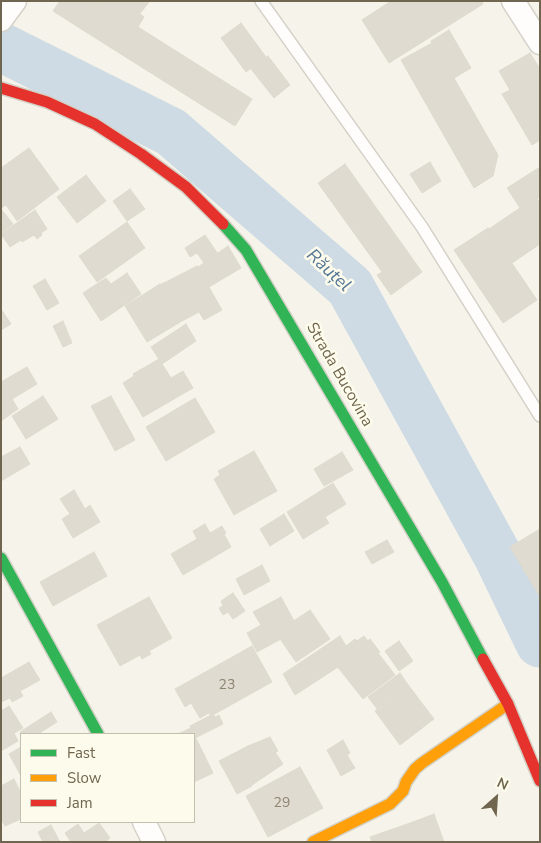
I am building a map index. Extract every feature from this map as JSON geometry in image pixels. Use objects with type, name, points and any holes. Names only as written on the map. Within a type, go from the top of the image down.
[{"type":"street","points":[[1,20],[15,1]]},
{"type":"street","points":[[513,1],[540,44]]},
{"type":"street","name":"Strada Bucovina","points":[[1,88],[47,102],[95,124],[141,154],[186,187],[218,217],[246,250],[442,582],[508,704],[540,781]]},
{"type":"street","points":[[1,558],[97,733]]},
{"type":"street","points":[[312,842],[390,804],[403,791],[406,782],[415,768],[508,704]]},
{"type":"street","points":[[144,823],[154,842]]},
{"type":"lane","points":[[262,1],[422,227],[540,416]]},
{"type":"building","points":[[60,1],[97,2],[78,27],[53,11]]},
{"type":"building","points":[[97,1],[150,1],[129,27]]},
{"type":"building","points":[[391,1],[482,1],[483,4],[389,63],[362,20]]},
{"type":"building","points":[[97,2],[129,27],[140,14],[144,17],[138,27],[252,99],[235,126],[78,27]]},
{"type":"building","points":[[241,23],[266,57],[246,72],[221,38]]},
{"type":"building","points":[[449,30],[471,68],[454,78],[498,155],[493,176],[474,188],[401,60],[432,43],[431,41]]},
{"type":"building","points":[[530,53],[540,69],[540,140],[532,145],[502,94],[510,90],[499,71]]},
{"type":"building","points":[[268,56],[290,85],[274,98],[251,69]]},
{"type":"building","points":[[29,148],[59,189],[17,221],[6,205],[1,208],[1,168]]},
{"type":"building","points":[[430,162],[441,181],[422,193],[410,174]]},
{"type":"building","points":[[345,164],[422,272],[391,295],[377,275],[382,272],[318,183]]},
{"type":"building","points":[[540,167],[540,197],[536,199],[536,197],[520,208],[507,188]]},
{"type":"building","points":[[86,175],[106,201],[77,223],[57,197]]},
{"type":"building","points":[[130,189],[145,209],[127,221],[113,201]]},
{"type":"building","points":[[536,197],[540,204],[540,244],[512,263],[489,229]]},
{"type":"building","points":[[1,209],[13,224],[1,233]]},
{"type":"building","points":[[35,210],[47,229],[37,239],[34,235],[10,247],[1,234]]},
{"type":"building","points":[[127,222],[145,248],[97,282],[79,256]]},
{"type":"building","points":[[488,228],[537,300],[503,323],[454,250]]},
{"type":"building","points":[[205,235],[218,254],[204,263],[197,253],[190,257],[185,248]]},
{"type":"building","points":[[228,246],[241,268],[209,287],[198,267]]},
{"type":"building","points":[[197,266],[222,310],[204,320],[199,312],[182,321],[160,285]]},
{"type":"building","points":[[127,273],[141,294],[101,321],[83,293],[106,278],[111,284]]},
{"type":"building","points":[[45,279],[59,303],[47,310],[33,286]]},
{"type":"building","points":[[160,284],[182,321],[147,342],[125,306]]},
{"type":"building","points":[[1,309],[11,324],[1,330]]},
{"type":"building","points":[[63,321],[72,343],[63,347],[53,326]]},
{"type":"building","points":[[186,324],[196,341],[162,364],[151,347]]},
{"type":"building","points":[[159,359],[171,378],[183,371],[193,388],[143,417],[123,383],[134,376],[133,374]]},
{"type":"building","points":[[27,367],[37,384],[12,399],[18,409],[1,421],[1,382]]},
{"type":"building","points":[[43,396],[58,419],[26,439],[12,416]]},
{"type":"building","points":[[111,396],[135,440],[115,451],[91,406]]},
{"type":"building","points":[[195,398],[215,432],[166,461],[146,427]]},
{"type":"building","points":[[20,447],[30,464],[1,481],[1,457]]},
{"type":"building","points":[[254,451],[277,491],[241,511],[218,471]]},
{"type":"building","points":[[342,452],[353,470],[324,486],[314,469]]},
{"type":"building","points":[[220,475],[241,511],[234,515],[214,479]]},
{"type":"building","points":[[333,483],[346,504],[325,517],[329,523],[303,539],[287,512]]},
{"type":"building","points":[[74,490],[85,509],[90,505],[100,522],[73,538],[62,519],[70,514],[60,499]]},
{"type":"building","points":[[284,514],[294,531],[270,546],[260,529]]},
{"type":"building","points":[[205,524],[210,533],[222,526],[231,547],[183,575],[171,554],[197,539],[193,531]]},
{"type":"building","points":[[540,529],[540,597],[510,547]]},
{"type":"building","points":[[387,540],[394,552],[372,564],[365,552]]},
{"type":"building","points":[[94,552],[107,576],[53,606],[40,582]]},
{"type":"building","points":[[262,565],[270,581],[244,595],[236,579]]},
{"type":"building","points":[[233,593],[245,611],[233,619],[228,612],[223,615],[219,608],[223,606],[221,601]]},
{"type":"building","points":[[149,597],[172,638],[149,651],[151,654],[142,659],[140,655],[120,666],[97,625]]},
{"type":"building","points":[[281,597],[294,621],[276,633],[281,639],[257,652],[247,633],[261,625],[253,612]]},
{"type":"building","points":[[310,610],[330,639],[296,662],[276,633]]},
{"type":"building","points":[[340,636],[346,646],[355,639],[357,641],[364,636],[368,641],[336,665],[338,667],[295,695],[283,674]]},
{"type":"building","points":[[370,639],[395,675],[363,699],[336,665]]},
{"type":"building","points":[[399,641],[413,661],[399,671],[385,651]]},
{"type":"building","points":[[252,646],[272,682],[211,716],[209,713],[200,718],[191,703],[185,707],[175,689]]},
{"type":"building","points":[[29,662],[40,680],[20,691],[23,696],[12,702],[10,698],[1,702],[1,678]]},
{"type":"building","points":[[400,673],[409,686],[378,710],[368,697]]},
{"type":"building","points":[[409,686],[434,719],[400,745],[375,711]]},
{"type":"building","points":[[9,706],[23,728],[14,733],[18,741],[1,751],[1,711]]},
{"type":"building","points":[[51,712],[57,722],[40,733],[20,732]]},
{"type":"building","points":[[213,714],[215,717],[219,715],[223,724],[195,738],[195,733],[193,733],[190,726]]},
{"type":"building","points":[[191,728],[194,733],[180,733]]},
{"type":"building","points":[[195,736],[213,773],[195,782]]},
{"type":"building","points":[[270,737],[278,751],[256,763],[248,746]]},
{"type":"building","points":[[343,740],[350,753],[347,755],[355,768],[341,776],[327,750]]},
{"type":"building","points":[[248,746],[257,764],[229,779],[219,761]]},
{"type":"building","points":[[20,748],[20,774],[9,754]]},
{"type":"building","points":[[275,752],[283,764],[252,785],[244,771]]},
{"type":"building","points":[[300,767],[323,808],[268,837],[246,796]]},
{"type":"building","points":[[244,771],[252,786],[237,794],[229,779]]},
{"type":"building","points":[[14,779],[20,791],[20,819],[5,826],[1,819],[1,786]]},
{"type":"building","points":[[434,814],[444,842],[420,842],[413,822]]},
{"type":"building","points":[[413,822],[420,842],[372,842],[370,837]]},
{"type":"building","points":[[99,823],[110,838],[105,842],[71,842],[65,833],[78,824],[84,833]]},
{"type":"building","points":[[51,825],[60,842],[43,842],[38,832]]},
{"type":"waterway","name":"Răuțel","points":[[1,47],[171,132],[350,287],[499,558],[540,643]]},
{"type":"traffic: fast","points":[[223,224],[246,250],[442,582],[483,659]]},
{"type":"traffic: fast","points":[[1,558],[97,733]]},
{"type":"traffic: slow","points":[[313,842],[390,804],[403,791],[406,782],[422,763],[508,704]]},
{"type":"traffic: jam","points":[[1,88],[47,102],[95,124],[141,154],[186,187],[223,224]]},
{"type":"traffic: jam","points":[[483,659],[508,704],[540,781]]}]
